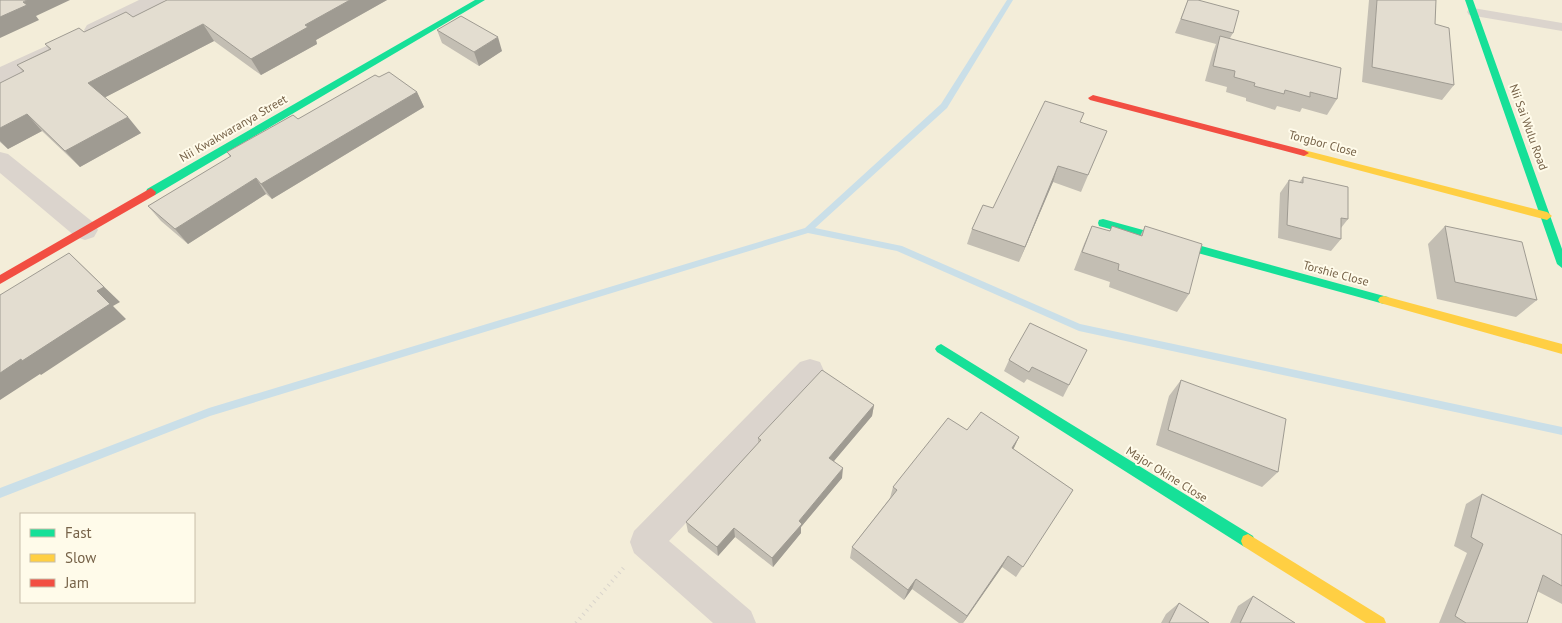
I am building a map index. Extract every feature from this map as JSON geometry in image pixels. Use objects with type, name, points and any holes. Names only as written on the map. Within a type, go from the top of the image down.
[{"type":"street","points":[[0,76],[155,0]]},
{"type":"street","name":"Nii Kwakwaranya Street","points":[[0,280],[480,0]]},
{"type":"street","name":"Nii Sai Wulu Road","points":[[1471,6],[1547,216],[1562,264]]},
{"type":"street","name":"Torgbor Close","points":[[1093,98],[1547,216]]},
{"type":"street","points":[[0,160],[85,230]]},
{"type":"street","name":"Torshie Close","points":[[1103,224],[1562,349]]},
{"type":"street","name":"Major Okine Close","points":[[941,349],[1379,623]]},
{"type":"street","points":[[739,623],[646,542],[810,371]]},
{"type":"lane","points":[[1471,6],[1562,27]]},
{"type":"path","points":[[576,623],[646,542]]},
{"type":"shaded area","points":[[0,0],[1562,0],[1562,623],[0,623]]},
{"type":"building","points":[[0,0],[27,0],[23,2],[27,5],[0,17]]},
{"type":"building","points":[[167,0],[350,0],[305,25],[308,27],[251,59],[203,24],[88,83],[128,117],[65,151],[27,114],[0,128],[0,83],[24,71],[17,65],[51,49],[45,44],[79,28],[84,32],[126,12],[133,17]]},
{"type":"building","points":[[1188,0],[1198,0],[1239,11],[1233,33],[1181,19]]},
{"type":"building","points":[[1377,0],[1436,0],[1435,24],[1449,28],[1454,85],[1372,67]]},
{"type":"building","points":[[461,16],[498,37],[474,52],[437,30]]},
{"type":"building","points":[[1220,36],[1341,68],[1337,99],[1310,92],[1310,97],[1285,90],[1284,94],[1254,86],[1255,83],[1234,77],[1235,71],[1213,66]]},
{"type":"building","points":[[389,72],[417,92],[261,184],[256,178],[175,229],[148,206],[231,156],[227,152],[293,115],[298,119],[375,75],[379,77]]},
{"type":"building","points":[[1045,101],[1084,113],[1080,122],[1107,131],[1088,175],[1058,166],[1025,247],[972,229],[983,205],[993,208]]},
{"type":"building","points":[[1303,177],[1348,187],[1348,219],[1341,218],[1341,239],[1287,225],[1289,180],[1303,183]]},
{"type":"building","points":[[1092,226],[1110,231],[1112,226],[1142,236],[1145,226],[1202,244],[1189,294],[1118,270],[1119,264],[1082,252]]},
{"type":"building","points":[[1445,226],[1522,242],[1537,300],[1455,282]]},
{"type":"building","points":[[69,253],[104,287],[97,291],[110,304],[22,361],[21,359],[0,373],[0,295]]},
{"type":"building","points":[[1030,323],[1087,350],[1069,385],[1032,367],[1029,372],[1009,360]]},
{"type":"building","points":[[822,370],[874,405],[829,458],[843,468],[799,521],[802,524],[772,558],[734,528],[717,547],[686,522],[761,440],[758,438]]},
{"type":"building","points":[[1181,380],[1286,419],[1278,472],[1168,430]]},
{"type":"building","points":[[981,412],[1019,437],[1012,448],[1073,490],[1023,567],[1008,556],[967,616],[916,579],[908,590],[852,547],[897,490],[893,487],[948,418],[967,430]]},
{"type":"building","points":[[1482,494],[1562,535],[1562,586],[1543,575],[1527,623],[1466,623],[1455,616],[1483,544],[1471,537]]},
{"type":"building","points":[[1253,596],[1295,623],[1240,623]]},
{"type":"building","points":[[1179,603],[1209,623],[1169,623]]},
{"type":"waterway","points":[[808,230],[944,106],[1010,0]]},
{"type":"waterway","points":[[0,493],[209,412],[808,230]]},
{"type":"waterway","points":[[808,230],[899,248],[1079,327],[1562,431]]},
{"type":"traffic: fast","points":[[151,192],[481,0]]},
{"type":"traffic: fast","points":[[1469,0],[1562,264]]},
{"type":"traffic: fast","points":[[1103,223],[1384,300]]},
{"type":"traffic: fast","points":[[941,349],[1248,541]]},
{"type":"traffic: slow","points":[[1304,153],[1547,216]]},
{"type":"traffic: slow","points":[[1384,300],[1562,349]]},
{"type":"traffic: slow","points":[[1248,541],[1379,623]]},
{"type":"traffic: jam","points":[[1093,98],[1304,153]]},
{"type":"traffic: jam","points":[[0,280],[151,192]]}]
